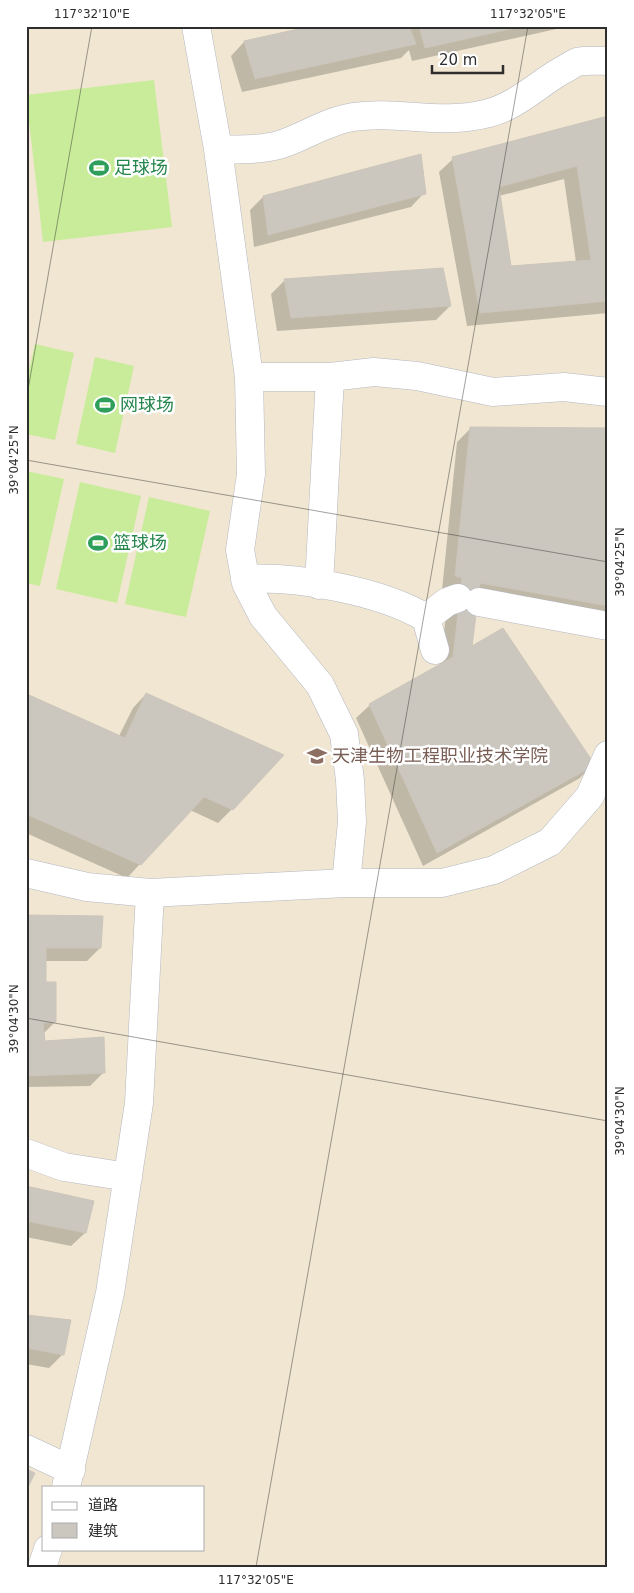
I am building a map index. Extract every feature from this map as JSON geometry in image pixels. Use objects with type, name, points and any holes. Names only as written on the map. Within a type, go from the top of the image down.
[{"type":"lane","points":[[196,26],[218,149],[249,377],[251,474],[240,550],[245,579],[263,616],[320,685],[344,734],[350,780],[352,822],[346,883]]},
{"type":"lane","points":[[218,149],[237,150],[282,144],[317,127],[351,117],[382,114],[431,120],[462,119],[491,113],[519,100],[548,79],[577,62],[608,61]]},
{"type":"lane","points":[[249,377],[330,377],[374,372],[417,376],[493,392],[564,387],[608,392]]},
{"type":"lane","points":[[319,585],[330,377]]},
{"type":"lane","points":[[245,579],[274,577],[378,597],[407,607],[426,618],[435,650]]},
{"type":"lane","points":[[426,618],[447,602],[469,600],[608,626]]},
{"type":"lane","points":[[26,873],[88,887],[150,893],[346,883],[442,883],[494,870],[550,842],[590,796],[608,755]]},
{"type":"lane","points":[[26,1449],[68,1478],[110,1293],[139,1103],[150,893]]},
{"type":"lane","points":[[26,1152],[64,1166],[128,1177]]},
{"type":"lane","points":[[42,1567],[48,1550]]},
{"type":"shaded area","name":"天津生物工程职业技术学院","points":[[26,26],[608,26],[608,1567],[26,1567]]},
{"type":"green space","name":"足球场","points":[[154,80],[172,227],[43,242],[26,95]]},
{"type":"green space","points":[[35,344],[74,353],[55,440],[26,434],[26,383]]},
{"type":"green space","name":"网球场","points":[[95,357],[134,366],[115,453],[76,444]]},
{"type":"green space","points":[[26,471],[64,479],[40,586],[26,583]]},
{"type":"green space","name":"篮球场","points":[[80,482],[141,496],[117,603],[56,589]]},
{"type":"green space","name":"篮球场","points":[[149,497],[210,511],[186,617],[125,604]]},
{"type":"building","points":[[312,26],[409,26],[416,44],[255,79],[244,41]]},
{"type":"building","points":[[419,26],[524,26],[425,48]]},
{"type":"building","points":[[608,116],[608,301],[480,313],[452,157]],"holes":[[[577,166],[591,260],[511,266],[499,187]]]},
{"type":"building","points":[[421,154],[426,194],[268,235],[263,196]]},
{"type":"building","points":[[443,268],[451,306],[291,318],[284,279]]},
{"type":"building","points":[[470,427],[608,428],[608,606],[480,583],[472,646],[503,628],[595,765],[437,853],[369,704],[453,657],[462,578],[455,576]]},
{"type":"building","points":[[146,693],[284,755],[233,810],[204,797],[141,865],[26,814],[26,702],[29,695],[125,738]]},
{"type":"building","points":[[26,915],[103,916],[101,948],[46,948],[46,982],[56,982],[56,1022],[43,1023],[45,1041],[104,1037],[105,1073],[26,1076]]},
{"type":"building","points":[[26,1186],[94,1201],[86,1233],[26,1221]]},
{"type":"building","points":[[26,1315],[71,1320],[64,1355],[26,1348]]},
{"type":"building","points":[[26,1469],[35,1473],[26,1491]]},
{"type":"place","name":"足球场","points":[[99,168]]},
{"type":"place","name":"网球场","points":[[105,405]]},
{"type":"place","name":"篮球场","points":[[98,543]]},
{"type":"place","name":"天津生物工程职业技术学院","points":[[317,756]]}]
